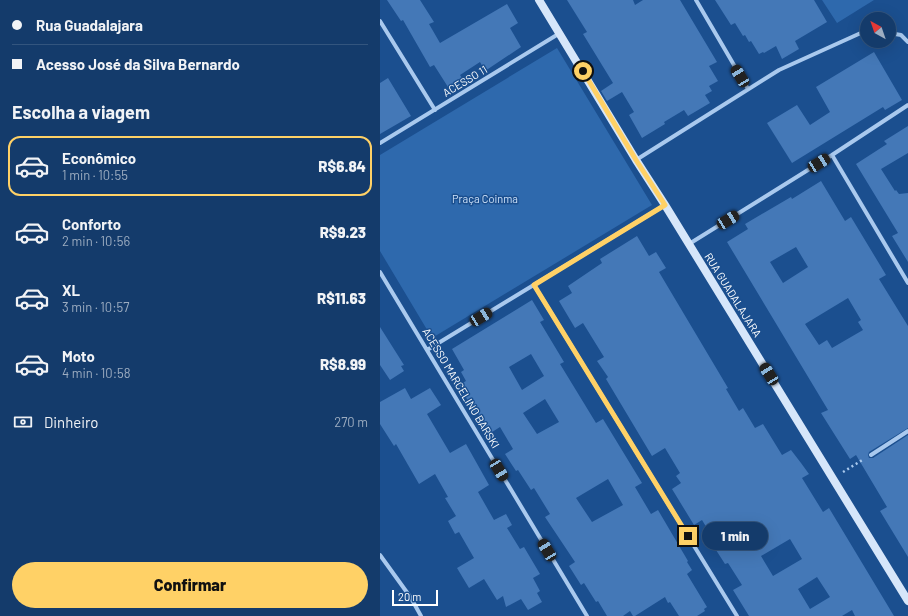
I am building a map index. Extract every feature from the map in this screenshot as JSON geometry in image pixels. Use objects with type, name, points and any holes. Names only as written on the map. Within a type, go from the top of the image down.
[{"type":"main road","name":"RUA GUADALAJARA","points":[[540,0],[636,160],[908,601]]},
{"type":"street","points":[[696,0],[748,89]]},
{"type":"street","points":[[380,21],[435,110]]},
{"type":"street","points":[[636,160],[778,70],[860,33]]},
{"type":"street","name":"ACESSO 11","points":[[380,144],[560,34]]},
{"type":"street","points":[[896,35],[908,42]]},
{"type":"street","points":[[689,244],[832,155],[908,105]]},
{"type":"street","points":[[832,155],[908,282]]},
{"type":"street","points":[[427,350],[665,205]]},
{"type":"street","name":"ACESSO MARCELINO BARSKI","points":[[380,272],[587,616]]},
{"type":"street","points":[[534,285],[737,616]]},
{"type":"street","points":[[871,454],[908,432]]},
{"type":"street","points":[[380,555],[411,598],[421,616]]},
{"type":"path","points":[[833,478],[871,454]]},
{"type":"green space","points":[[822,0],[874,0],[837,23]]},
{"type":"green space","name":"Praça Coinma","points":[[557,48],[652,205],[432,338],[380,251],[380,155]]},
{"type":"building","points":[[387,0],[420,0],[434,22],[429,24],[440,43],[507,4],[518,23],[510,28],[521,47],[485,71],[480,62],[460,75],[462,78],[448,87],[434,65],[430,67],[403,20],[401,21]]},
{"type":"building","points":[[567,0],[633,0],[635,5],[643,0],[680,0],[717,62],[709,66],[718,81],[709,86],[712,91],[705,95],[710,103],[688,116],[684,110],[642,138],[629,115],[634,112],[622,92],[607,101],[601,91],[613,83],[583,34],[587,32]]},
{"type":"building","points":[[715,0],[814,0],[827,22],[795,41],[799,49],[782,59],[776,46],[764,53],[759,54],[751,41],[749,42],[745,35],[743,36],[735,23],[731,25]]},
{"type":"building","points":[[874,52],[902,100],[885,110],[883,107],[792,163],[767,123],[797,105],[810,125],[830,112],[816,87]]},
{"type":"building","points":[[388,78],[411,116],[380,134],[380,83]]},
{"type":"building","points":[[908,126],[908,153],[881,169],[895,191],[896,190],[899,194],[908,193],[908,262],[892,236],[898,233],[856,164],[887,144],[884,141]]},
{"type":"building","points":[[821,181],[845,221],[851,217],[886,275],[879,279],[908,326],[908,428],[869,452],[868,455],[869,458],[873,458],[908,435],[908,557],[880,511],[887,507],[856,455],[850,459],[821,413],[828,410],[727,242],[748,229],[745,224],[791,197],[792,199]],"holes":[[[796,247],[808,267],[783,283],[770,262]],[[848,298],[861,320],[858,322],[863,330],[832,348],[827,340],[819,345],[805,324]]]},
{"type":"building","points":[[637,236],[649,256],[656,252],[666,268],[659,272],[728,388],[726,389],[739,411],[743,408],[755,428],[763,424],[782,455],[791,450],[801,463],[809,474],[802,478],[823,512],[829,508],[894,616],[855,616],[852,610],[842,616],[749,616],[733,590],[742,585],[728,563],[725,564],[716,550],[719,548],[702,520],[694,525],[672,489],[681,483],[676,476],[680,473],[665,448],[652,456],[606,379],[608,377],[597,361],[604,357],[583,323],[575,328],[559,301],[572,293],[568,286],[602,263],[600,259]],"holes":[[[790,539],[802,559],[773,576],[761,556]],[[817,577],[830,597],[810,609],[798,589]]]},
{"type":"building","points":[[532,300],[544,320],[540,322],[564,362],[560,364],[596,423],[603,419],[642,483],[635,487],[651,514],[658,510],[688,561],[687,562],[692,570],[687,574],[707,607],[704,609],[705,611],[697,616],[679,616],[665,597],[635,616],[633,616],[630,611],[623,616],[607,616],[584,583],[581,585],[569,566],[575,562],[545,517],[550,514],[534,488],[531,490],[505,454],[513,449],[500,427],[489,434],[478,413],[476,415],[459,385],[466,381],[461,372],[464,370],[452,349]],"holes":[[[531,354],[544,376],[522,390],[509,367]],[[545,399],[559,422],[537,434],[523,413]],[[608,479],[623,505],[592,522],[576,498]]]},
{"type":"building","points":[[380,327],[404,365],[401,366],[404,371],[390,380],[380,365]]},
{"type":"building","points":[[405,388],[411,399],[430,388],[441,405],[427,414],[450,453],[466,444],[489,485],[478,492],[494,520],[506,514],[512,525],[507,528],[520,549],[524,547],[540,574],[533,578],[540,591],[537,593],[542,602],[528,610],[521,599],[506,607],[503,596],[497,600],[484,579],[469,588],[457,568],[474,558],[459,532],[455,534],[448,521],[456,516],[445,498],[448,497],[435,474],[419,484],[396,444],[394,446],[380,424],[380,402]]},
{"type":"route","points":[[583,71],[636,160],[665,205],[534,285],[688,536]]}]
